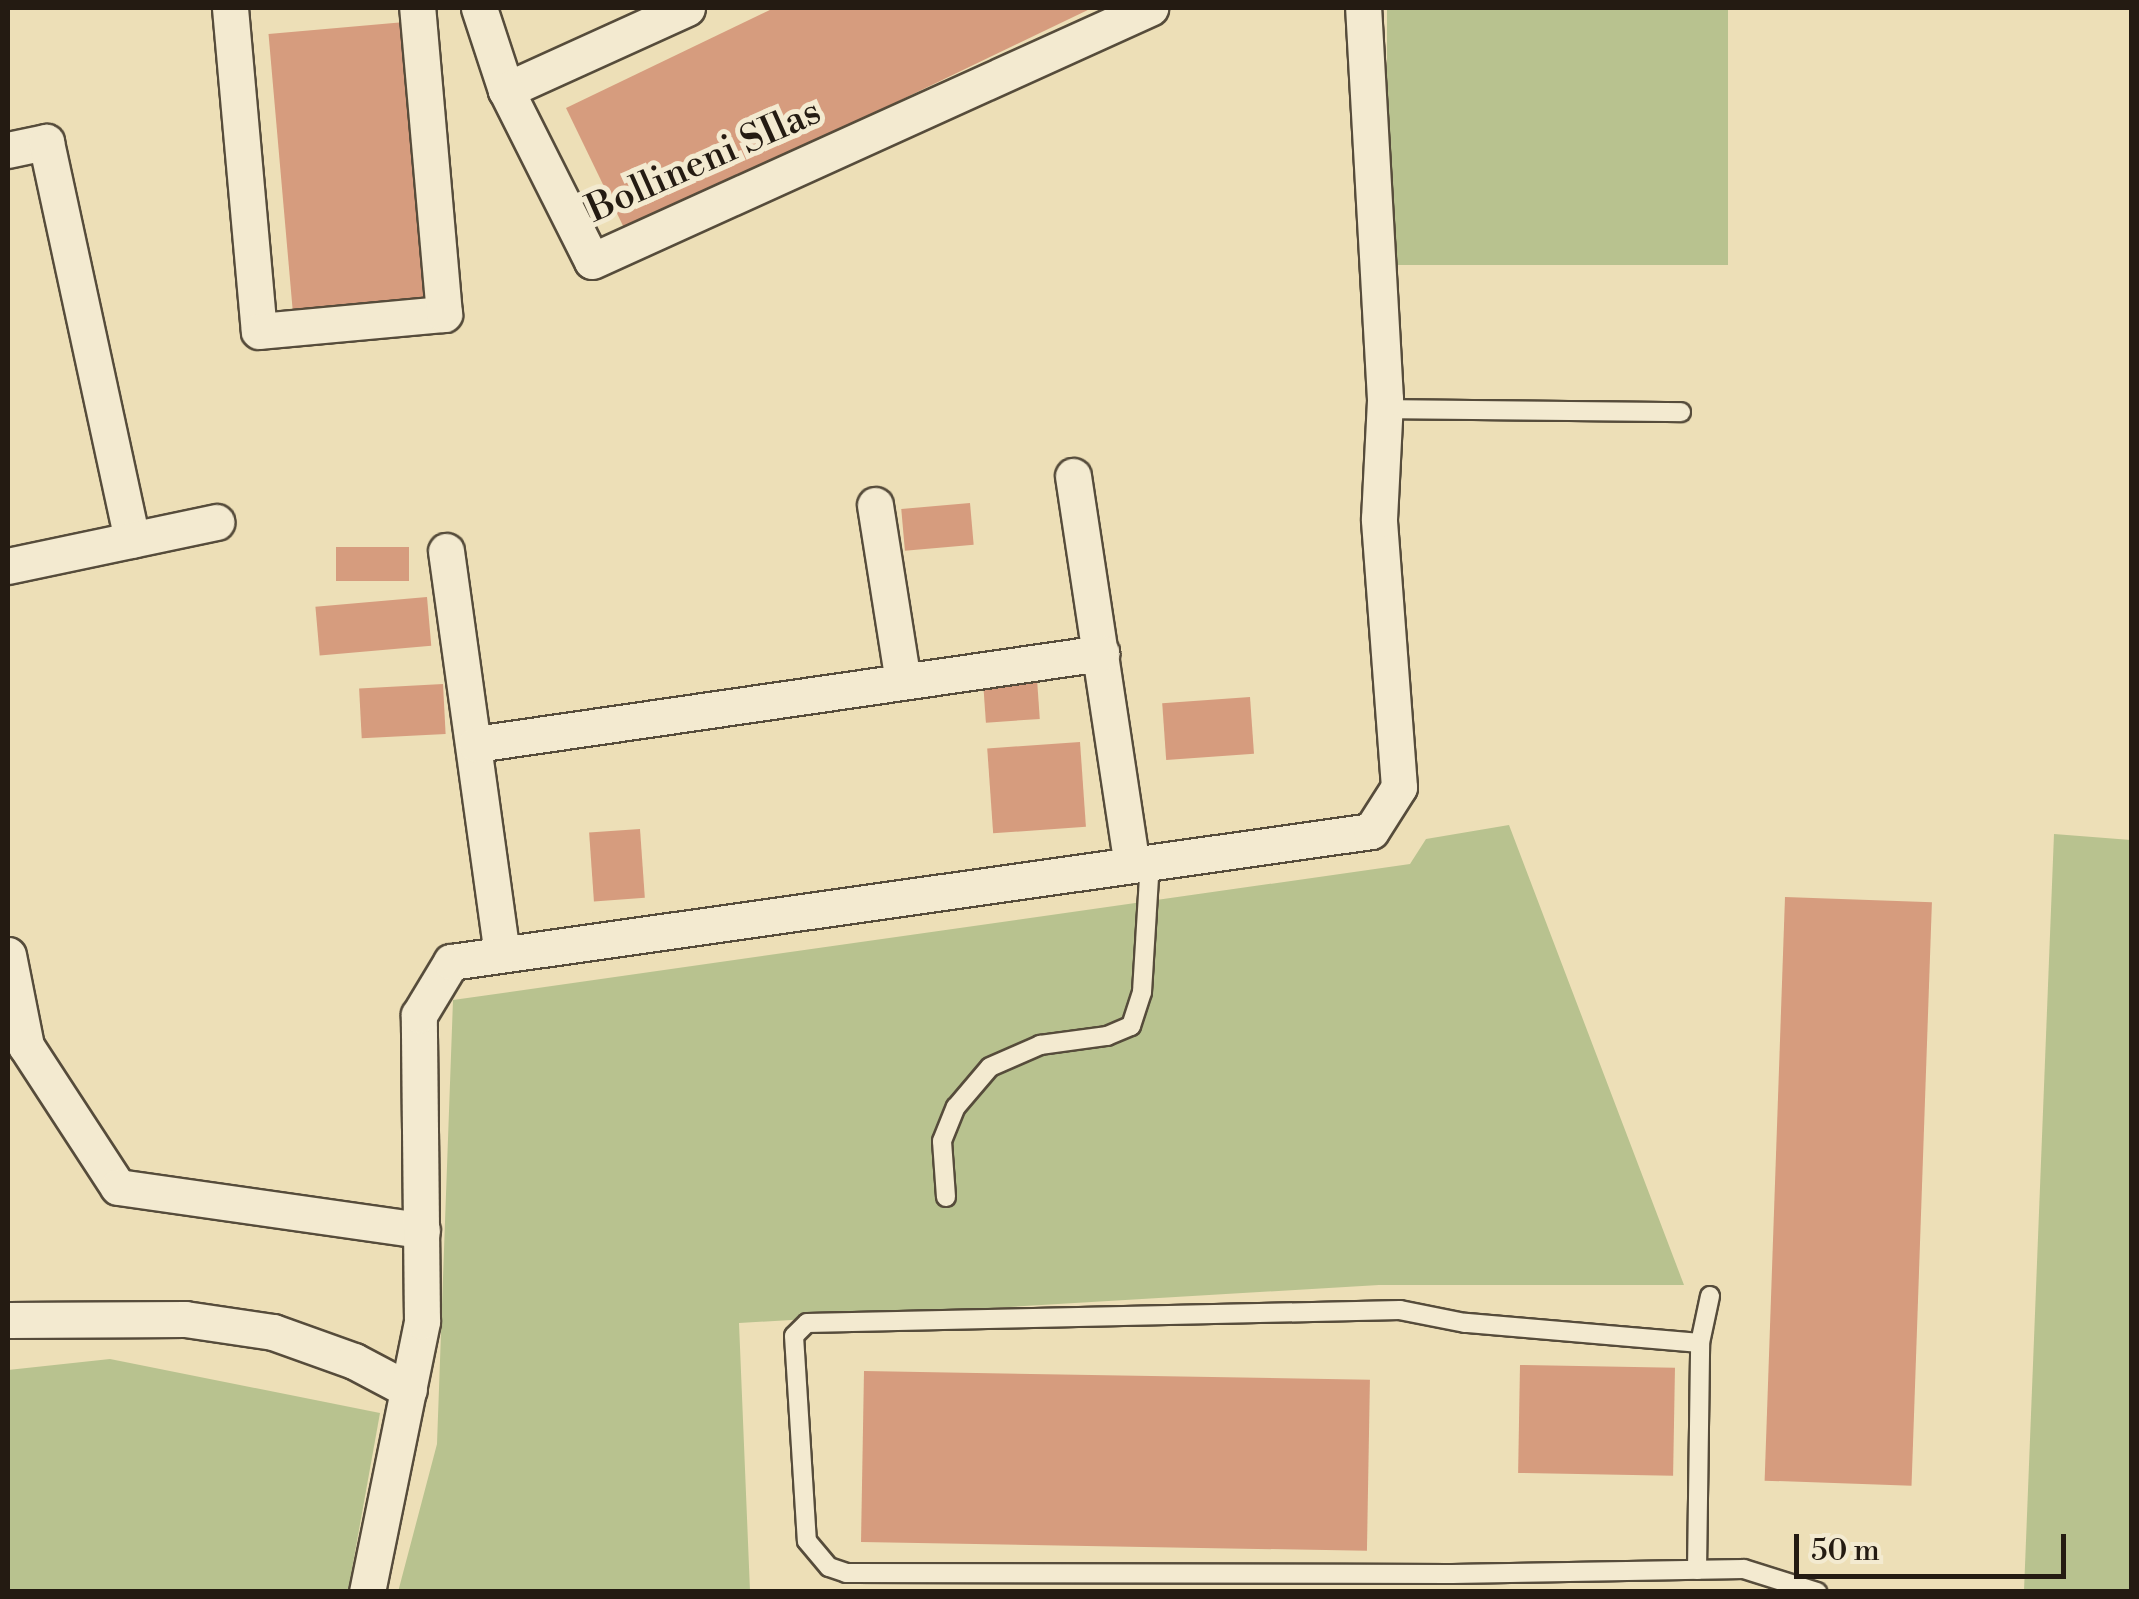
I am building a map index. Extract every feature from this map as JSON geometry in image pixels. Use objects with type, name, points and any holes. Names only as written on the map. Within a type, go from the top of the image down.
[{"type":"street","points":[[230,8],[259,331],[444,314],[417,8]]},
{"type":"street","points":[[480,8],[506,90],[687,8]]},
{"type":"street","name":"Bollineni SIlas","points":[[506,90],[592,261],[1150,8]]},
{"type":"street","points":[[368,1592],[422,1321],[420,1016],[451,962],[1371,831],[1399,787],[1379,519],[1385,409],[1362,8]]},
{"type":"street","points":[[8,150],[46,142],[132,540]]},
{"type":"street","points":[[1073,476],[1100,653],[1141,864]]},
{"type":"street","points":[[875,505],[903,681]]},
{"type":"street","points":[[8,566],[216,522]]},
{"type":"street","points":[[446,551],[476,744],[502,954]]},
{"type":"street","points":[[476,744],[1100,653]]},
{"type":"street","points":[[8,955],[26,1046],[118,1187],[422,1230]]},
{"type":"street","points":[[8,1320],[185,1319],[274,1332],[354,1361],[409,1390]]},
{"type":"lane","points":[[1385,409],[1681,412]]},
{"type":"lane","points":[[946,1198],[948,1126],[990,1067],[1040,1045],[1107,1036],[1131,1026],[1142,992],[1141,864]]},
{"type":"lane","points":[[1696,1570],[1700,1343],[1710,1296]]},
{"type":"lane","points":[[1700,1343],[1466,1324],[1400,1310],[807,1324],[794,1336],[807,1540],[829,1567],[846,1572],[1744,1569],[1817,1592]]},
{"type":"green space","points":[[1387,8],[1728,8],[1728,265],[1387,265]]},
{"type":"green space","points":[[1509,825],[1684,1285],[1379,1285],[739,1323],[750,1591],[398,1592],[437,1444],[453,1000],[1410,864],[1426,839]]},
{"type":"green space","points":[[2054,834],[2131,840],[2131,1591],[2024,1591]]},
{"type":"green space","points":[[110,1359],[380,1413],[348,1591],[8,1591],[8,1370]]},
{"type":"building","points":[[774,8],[1092,8],[626,232],[566,108]]},
{"type":"building","points":[[405,22],[430,303],[293,315],[269,34]]},
{"type":"building","points":[[970,503],[974,545],[905,551],[901,509]]},
{"type":"building","points":[[336,547],[409,547],[409,581],[336,581]]},
{"type":"building","points":[[427,597],[431,646],[320,656],[315,607]]},
{"type":"building","points":[[1037,679],[1040,719],[986,723],[983,683]]},
{"type":"building","points":[[443,684],[446,734],[362,738],[359,688]]},
{"type":"building","points":[[1250,697],[1254,754],[1166,760],[1162,703]]},
{"type":"building","points":[[1080,742],[1086,827],[993,833],[987,748]]},
{"type":"building","points":[[640,829],[645,898],[594,901],[589,833]]},
{"type":"building","points":[[1785,897],[1932,902],[1912,1486],[1765,1481]]},
{"type":"building","points":[[1520,1365],[1675,1368],[1673,1476],[1518,1473]]},
{"type":"building","points":[[864,1371],[1370,1380],[1367,1551],[861,1542]]}]
